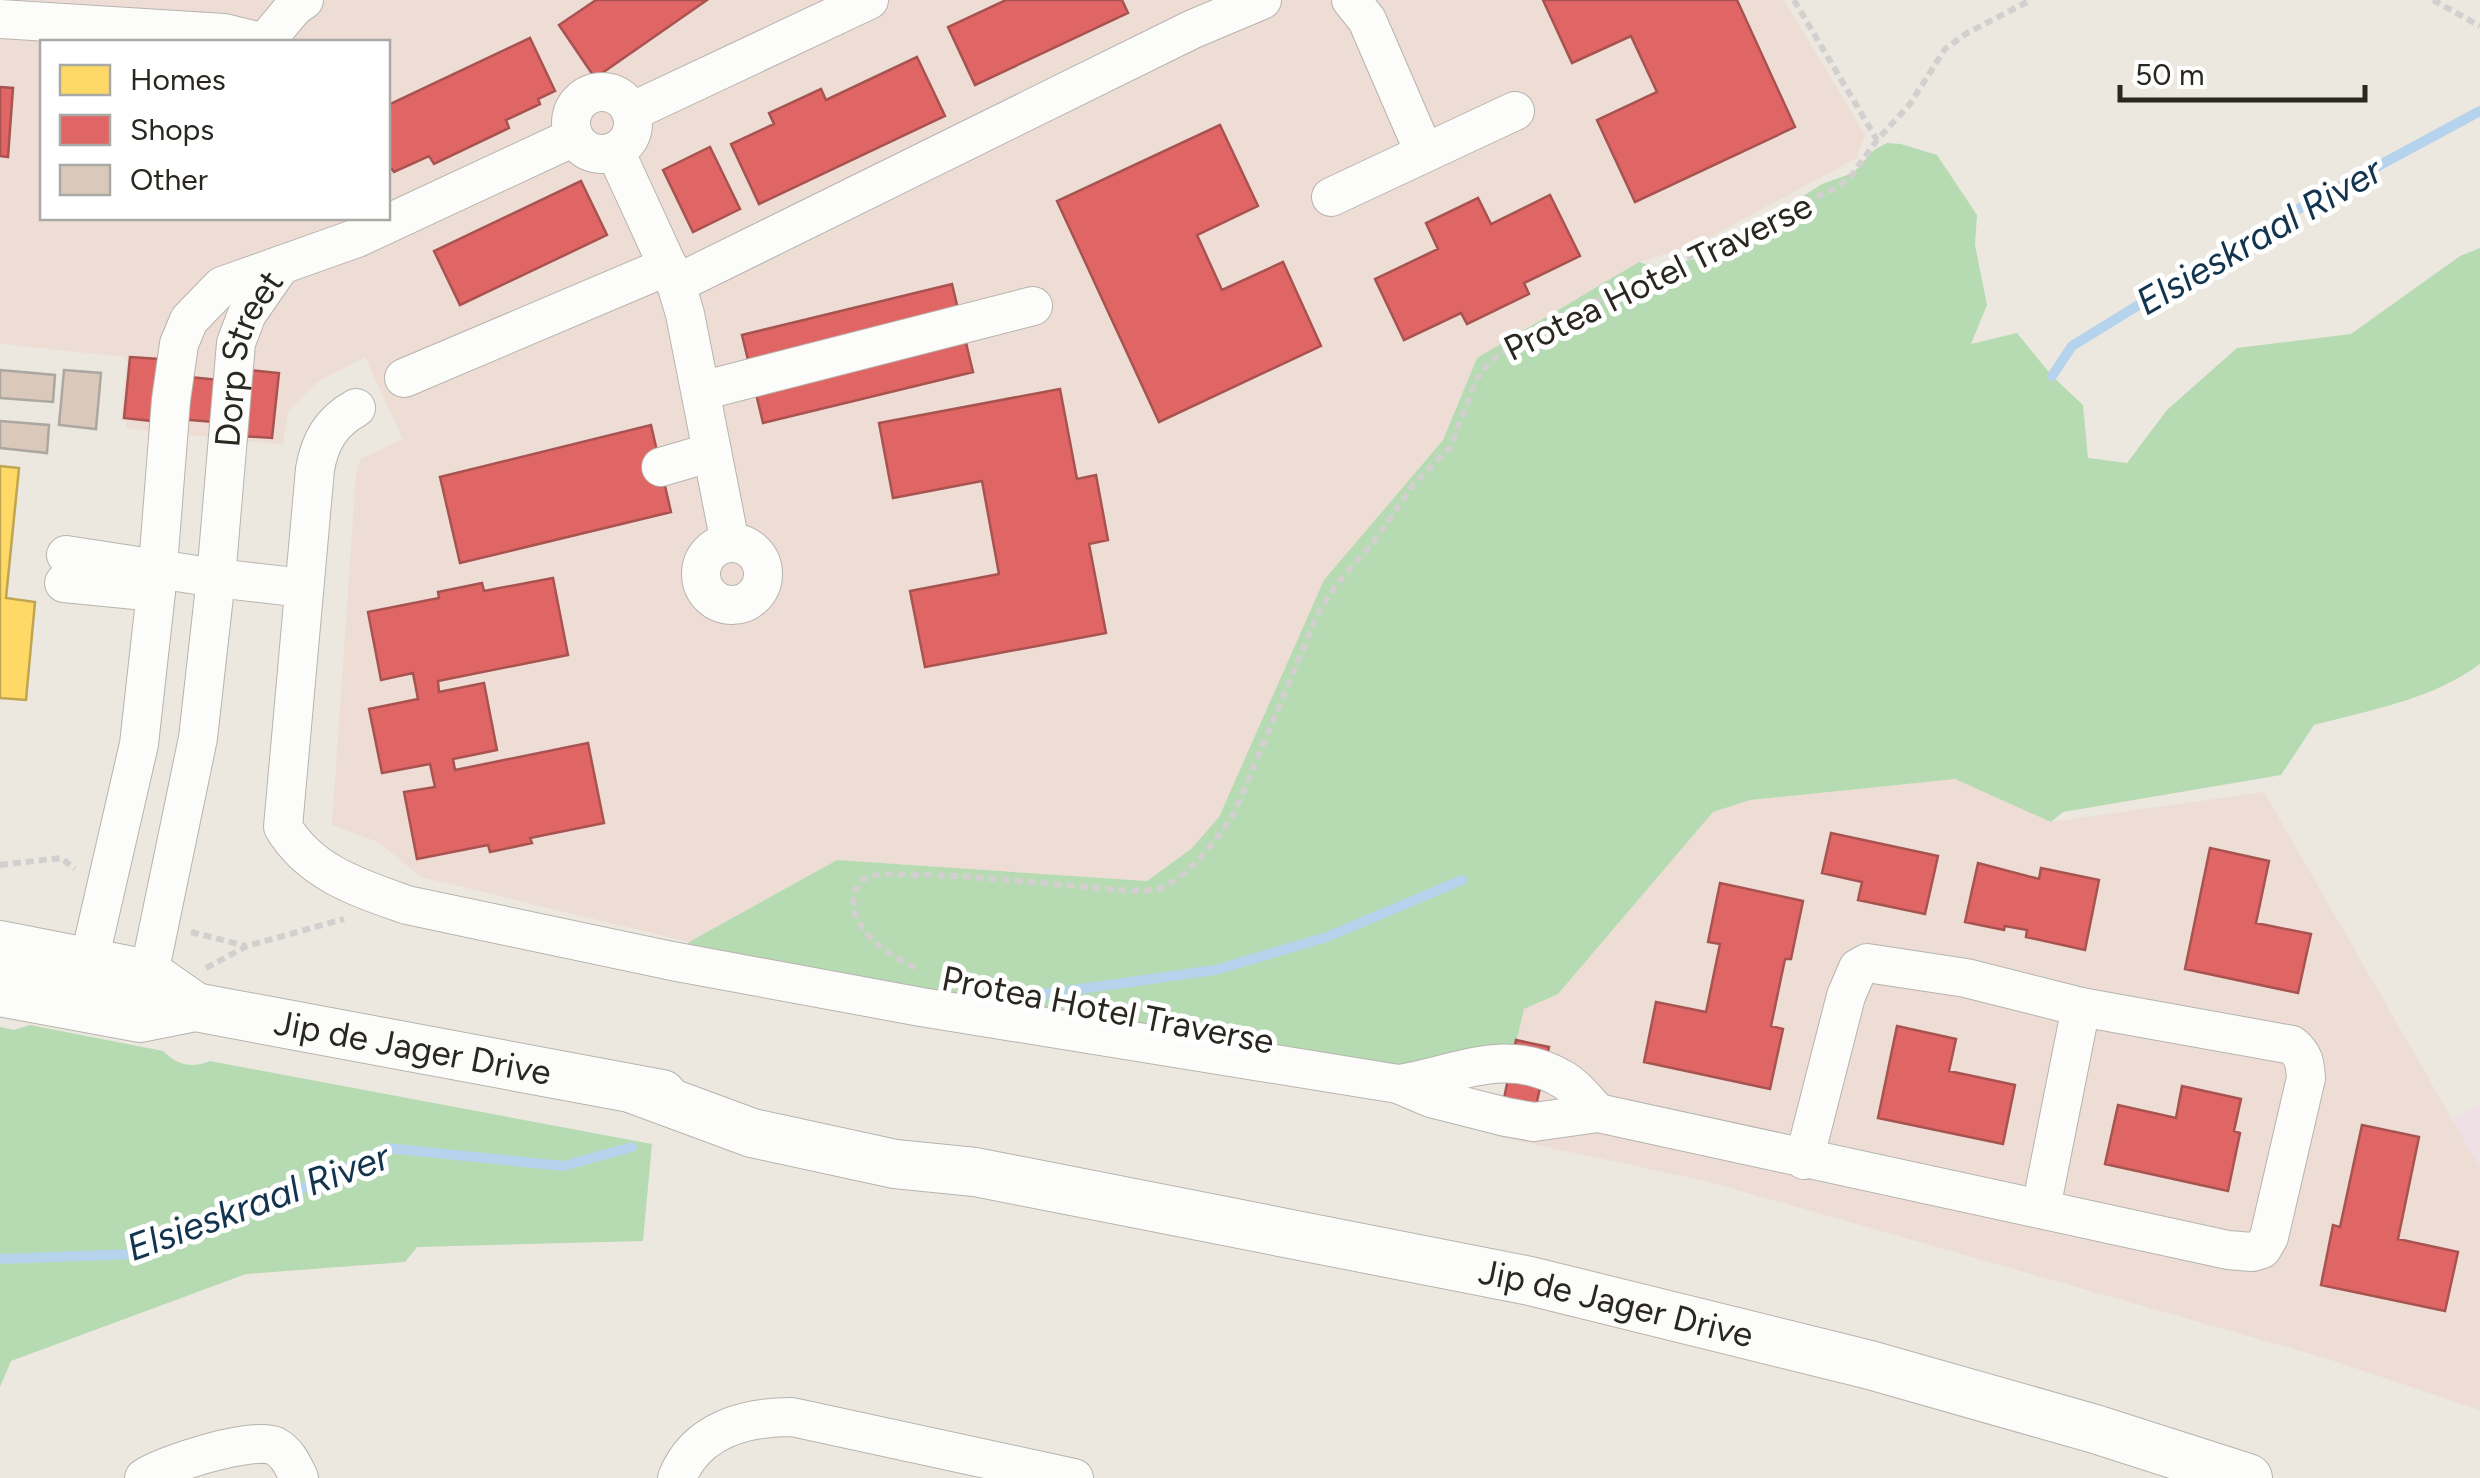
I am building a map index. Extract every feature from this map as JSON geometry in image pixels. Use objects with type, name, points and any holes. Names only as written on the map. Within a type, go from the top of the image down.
[{"type":"main road","name":"Jip de Jager Drive","points":[[0,945],[83,985]]},
{"type":"main road","name":"Jip de Jager Drive","points":[[0,992],[83,985],[144,996],[200,988],[632,1089],[752,1133],[895,1164],[975,1172],[1530,1281],[1870,1366],[2095,1429],[2248,1478]]},
{"type":"street","points":[[265,40],[304,0]]},
{"type":"street","points":[[404,378],[672,275],[1186,14],[1262,0]]},
{"type":"street","points":[[1351,0],[1367,20],[1424,152]]},
{"type":"street","points":[[630,112],[846,5]]},
{"type":"street","points":[[0,19],[224,33],[254,40]]},
{"type":"street","points":[[609,93],[626,104],[632,130],[623,146],[606,154],[588,150],[574,138],[574,108],[590,94],[609,93]]},
{"type":"street","points":[[1331,197],[1515,111]]},
{"type":"street","points":[[390,213],[574,138]]},
{"type":"street","points":[[615,151],[672,275],[701,391],[730,543]]},
{"type":"street","points":[[282,266],[353,228]]},
{"type":"street","name":"Dorp Street","points":[[144,996],[198,738],[236,343],[247,314],[282,266]]},
{"type":"street","name":"Dorp Street","points":[[83,985],[139,744],[179,344],[189,320],[222,286],[282,266]]},
{"type":"street","points":[[701,391],[1033,306]]},
{"type":"street","points":[[356,408],[334,424],[318,452],[283,827],[296,850],[318,867],[356,887],[407,904],[710,968],[1114,1040],[1398,1084],[1431,1098],[1534,1122],[1598,1113],[1804,1160],[2252,1252],[2262,1249],[2269,1237],[2306,1078],[2302,1054],[2292,1045],[2081,1007],[1966,978],[1867,963],[1858,968],[1846,996],[1804,1160]]},
{"type":"street","points":[[661,468],[712,452]]},
{"type":"street","points":[[65,569],[157,580],[216,578],[304,588]]},
{"type":"street","points":[[2041,1208],[2081,1007]]},
{"type":"street","points":[[1398,1084],[1441,1077],[1478,1063],[1508,1062],[1544,1070],[1568,1082],[1598,1113]]},
{"type":"street","points":[[677,1478],[687,1458],[705,1439],[737,1423],[774,1417],[792,1417],[1074,1478]]},
{"type":"street","points":[[144,1478],[168,1465],[260,1442],[276,1447],[291,1460],[298,1478]]},
{"type":"path","points":[[1794,0],[1877,140]]},
{"type":"path","name":"Protea Hotel Traverse","points":[[924,972],[890,954],[856,919],[853,898],[861,880],[879,874],[959,876],[1132,891],[1160,889],[1172,882],[1225,829],[1320,611],[1413,485],[1452,446],[1485,366],[1521,340],[1630,284],[1819,198],[1849,179],[1910,104],[1952,43],[2031,0]]},
{"type":"path","points":[[2433,0],[2480,26]]},
{"type":"path","points":[[0,864],[61,858]]},
{"type":"path","points":[[200,988],[247,946],[351,917]]},
{"type":"path","points":[[184,930],[247,946]]},
{"type":"shaded area","points":[[0,0],[1784,0],[1865,135],[1857,158],[1695,245],[1639,262],[1477,358],[1443,440],[1324,580],[1219,817],[1191,849],[1147,881],[837,860],[689,942],[421,877],[378,842],[332,825],[356,475],[360,459],[403,439],[365,357],[317,382],[288,411],[283,445],[126,428],[126,421],[121,421],[127,357],[0,344]]},
{"type":"shaded area","points":[[1955,779],[2051,822],[2264,792],[2480,1168],[2480,1410],[2325,1358],[1706,1181],[1495,1136],[1524,1009],[1558,994],[1713,812],[1750,800]]},
{"type":"shaded area","points":[[2480,1105],[2480,1168],[2452,1119]]},
{"type":"green space","points":[[1887,143],[1937,155],[1977,215],[1975,245],[1987,305],[1971,344],[2017,333],[2052,376],[2083,405],[2088,458],[2127,463],[2167,410],[2237,348],[2351,334],[2460,256],[2480,248],[2480,664],[2422,695],[2314,725],[2281,775],[2063,812],[2051,822],[1955,779],[1750,800],[1713,812],[1558,994],[1524,1009],[1515,1048],[1420,1073],[687,948],[689,942],[837,860],[1147,881],[1191,849],[1219,817],[1324,580],[1443,440],[1477,358],[1639,262],[1659,269],[1703,256],[1822,184],[1853,173],[1874,150]]},
{"type":"green space","points":[[30,1025],[163,1051],[185,1064],[210,1061],[652,1144],[643,1241],[417,1247],[405,1262],[246,1274],[11,1361],[0,1387],[0,1027],[14,1030]]},
{"type":"building: Homes","points":[[0,466],[19,468],[6,598],[35,602],[26,700],[0,698]]},
{"type":"building: Shops","points":[[596,0],[707,0],[595,78],[559,25]]},
{"type":"building: Shops","points":[[1006,0],[1122,0],[1128,13],[975,85],[948,27]]},
{"type":"building: Shops","points":[[1543,0],[1737,0],[1795,127],[1635,202],[1597,120],[1657,92],[1631,36],[1572,63]]},
{"type":"building: Shops","points":[[530,38],[555,91],[538,99],[540,104],[506,120],[509,128],[434,164],[429,156],[394,172],[390,170],[390,104]]},
{"type":"building: Shops","points":[[917,57],[945,116],[759,204],[731,144],[774,124],[769,113],[821,89],[826,100]]},
{"type":"building: Shops","points":[[0,87],[13,88],[8,157],[0,156]]},
{"type":"building: Shops","points":[[1220,125],[1258,206],[1197,235],[1222,290],[1283,262],[1321,346],[1159,422],[1057,201]]},
{"type":"building: Shops","points":[[710,147],[740,209],[693,232],[663,170]]},
{"type":"building: Shops","points":[[581,181],[607,235],[460,305],[434,251]]},
{"type":"building: Shops","points":[[1550,195],[1580,256],[1524,283],[1529,294],[1467,324],[1461,313],[1404,340],[1375,279],[1438,249],[1426,223],[1478,198],[1491,224]]},
{"type":"building: Shops","points":[[952,284],[973,372],[763,423],[742,335]]},
{"type":"building: Shops","points":[[130,357],[158,359],[152,421],[124,418]]},
{"type":"building: Shops","points":[[248,370],[279,373],[272,438],[242,436]]},
{"type":"building: Shops","points":[[170,375],[230,381],[226,423],[166,418]]},
{"type":"building: Shops","points":[[1060,389],[1077,479],[1096,475],[1108,540],[1089,544],[1106,633],[925,667],[910,591],[999,574],[982,481],[893,498],[879,423]]},
{"type":"building: Shops","points":[[651,425],[671,512],[460,563],[440,477]]},
{"type":"building: Shops","points":[[553,578],[568,655],[438,681],[439,692],[484,683],[497,750],[453,759],[455,770],[588,743],[604,823],[530,838],[532,843],[490,852],[488,845],[417,859],[404,792],[435,787],[430,764],[382,773],[369,709],[418,699],[413,673],[381,680],[368,612],[439,598],[438,592],[482,583],[484,591]]},
{"type":"building: Shops","points":[[1831,833],[1938,856],[1925,914],[1858,900],[1862,882],[1822,873]]},
{"type":"building: Shops","points":[[2210,848],[2269,861],[2256,923],[2311,934],[2298,993],[2185,969]]},
{"type":"building: Shops","points":[[1978,863],[2039,879],[2041,868],[2099,880],[2085,950],[2026,937],[2027,930],[1965,922]]},
{"type":"building: Shops","points":[[1720,883],[1803,901],[1791,959],[1785,959],[1771,1026],[1783,1029],[1770,1089],[1644,1062],[1656,1002],[1706,1012],[1720,944],[1708,942]]},
{"type":"building: Shops","points":[[1897,1026],[1956,1039],[1949,1071],[2015,1085],[2003,1144],[1878,1118]]},
{"type":"building: Shops","points":[[1516,1040],[1549,1047],[1532,1124],[1500,1118]]},
{"type":"building: Shops","points":[[2182,1086],[2241,1099],[2234,1131],[2240,1133],[2228,1191],[2105,1164],[2118,1105],[2176,1118]]},
{"type":"building: Shops","points":[[2362,1125],[2419,1137],[2398,1239],[2458,1252],[2445,1311],[2321,1285],[2333,1225],[2340,1227]]},
{"type":"building: Other","points":[[0,370],[55,375],[53,402],[0,398]]},
{"type":"building: Other","points":[[64,370],[101,373],[96,429],[59,425]]},
{"type":"building: Other","points":[[0,421],[49,425],[47,453],[0,448]]},
{"type":"waterway","name":"Elsieskraal River","points":[[2052,376],[2072,346],[2267,226],[2480,111]]},
{"type":"waterway","name":"Elsieskraal River","points":[[1045,994],[1215,970],[1327,937],[1462,880]]},
{"type":"waterway","name":"Elsieskraal River","points":[[0,1259],[133,1254],[244,1216],[387,1148],[563,1166],[632,1147]]}]
